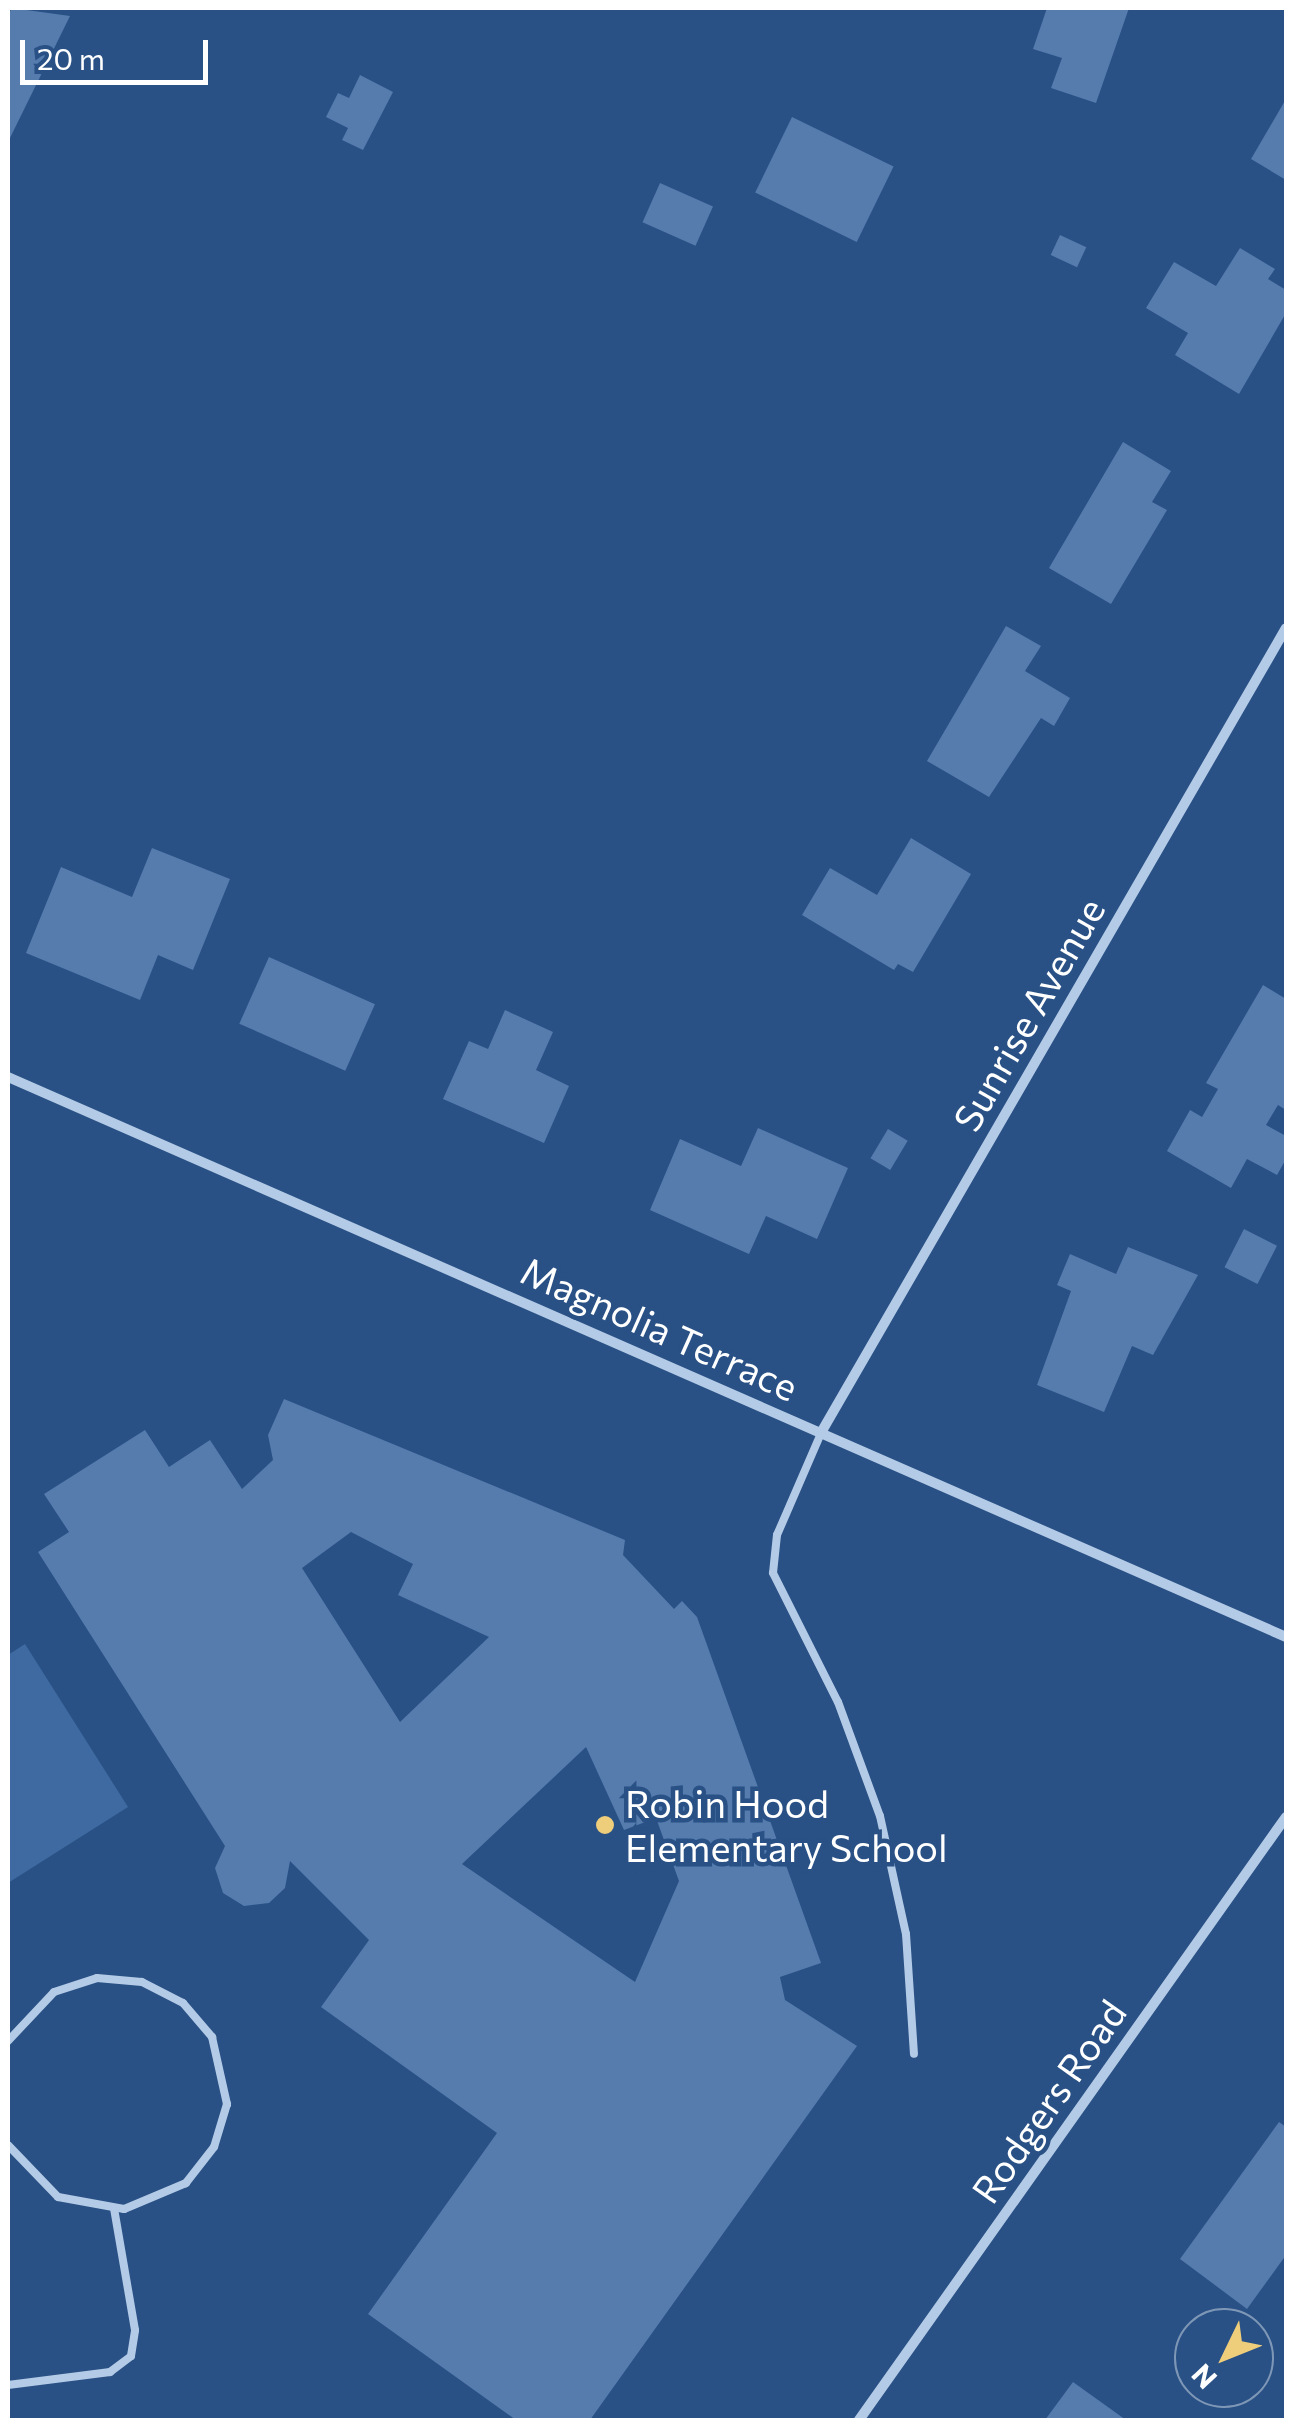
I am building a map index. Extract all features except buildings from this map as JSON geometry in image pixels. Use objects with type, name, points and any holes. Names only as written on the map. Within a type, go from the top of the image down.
[{"type":"street","name":"Sunrise Avenue","points":[[822,1431],[1286,628]]},
{"type":"street","name":"Magnolia Terrace","points":[[8,1077],[1286,1637]]},
{"type":"street","name":"Rodgers Road","points":[[860,2420],[1286,1816]]},
{"type":"lane","points":[[822,1431],[777,1535],[774,1580],[838,1702],[880,1816],[906,1934],[914,2054]]},
{"type":"lane","points":[[8,2040],[54,1992],[97,1978],[164,1991],[212,2037],[227,2104],[214,2148],[167,2195],[114,2209],[58,2197],[8,2148]]},
{"type":"lane","points":[[8,2386],[110,2372],[131,2356],[135,2330],[114,2209]]},
{"type":"shaded area","points":[[25,1644],[128,1807],[8,1883],[8,1655]]},
{"type":"place","name":"Robin Hood Elementary School","points":[[605,1825]]}]
